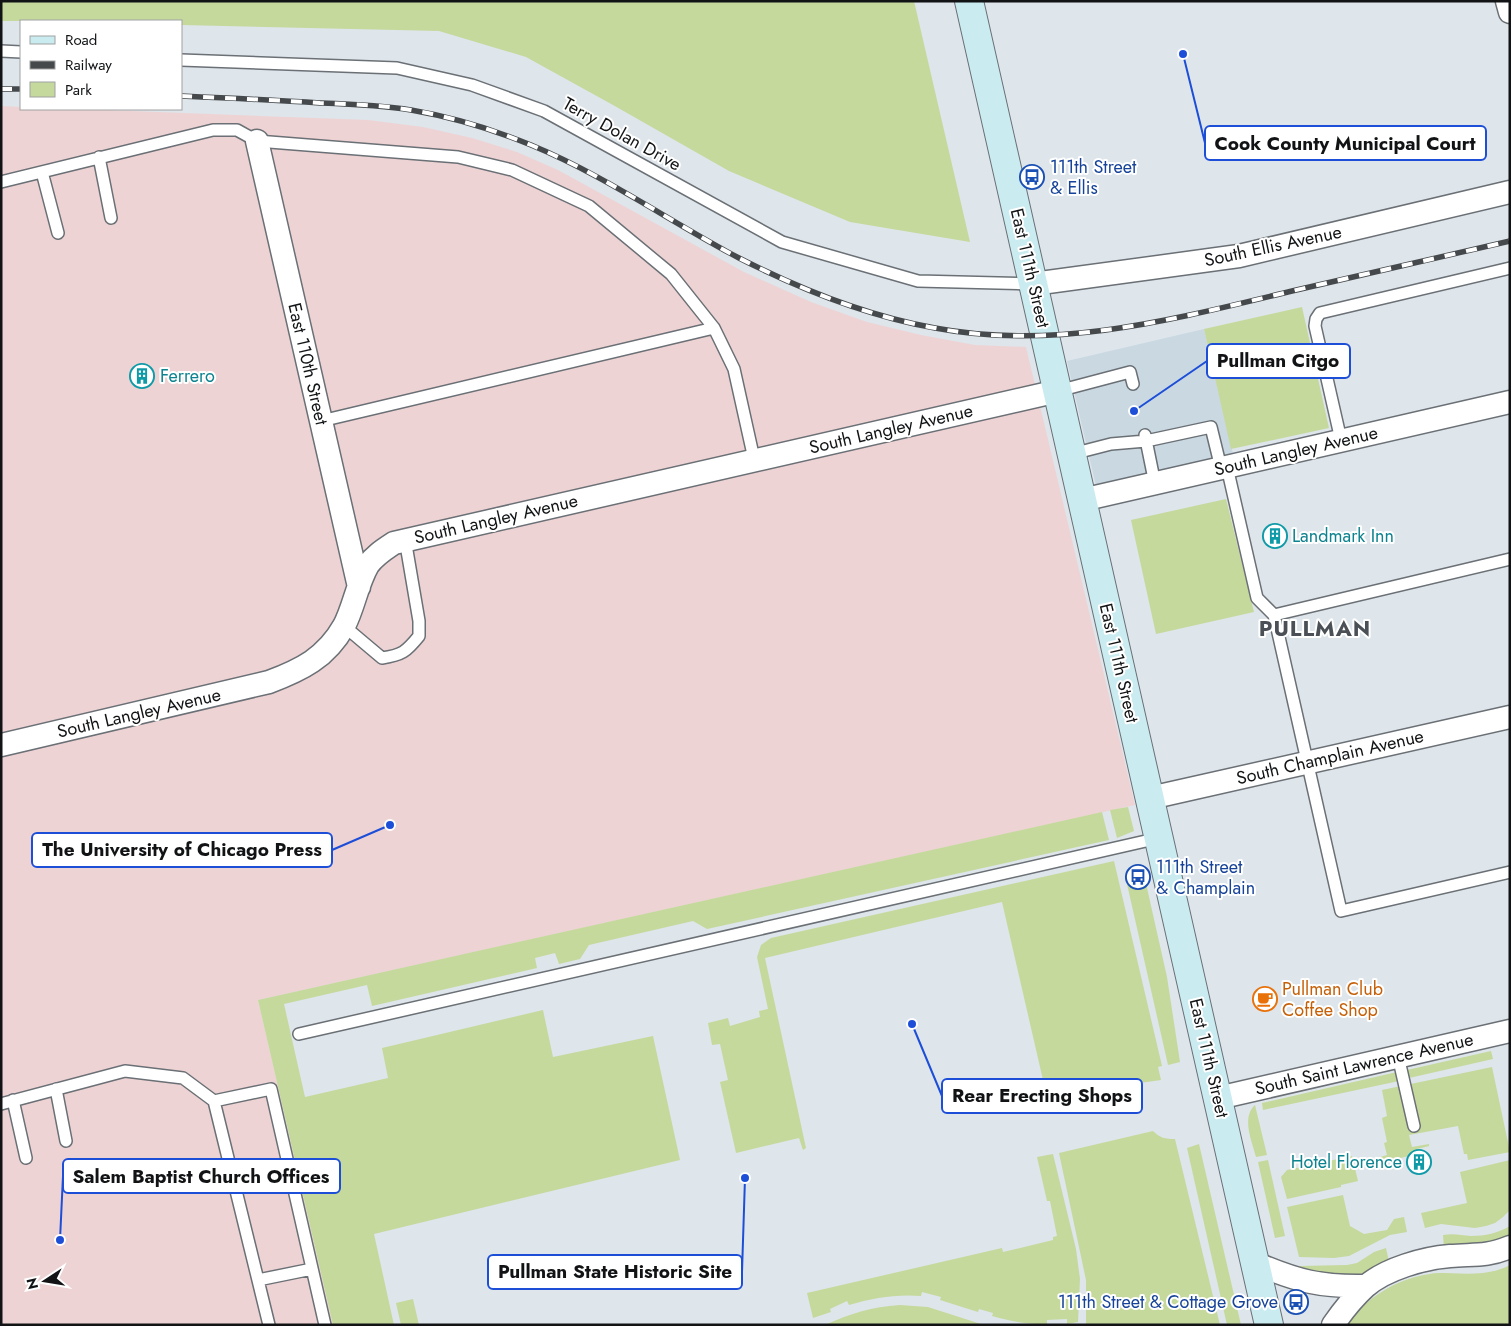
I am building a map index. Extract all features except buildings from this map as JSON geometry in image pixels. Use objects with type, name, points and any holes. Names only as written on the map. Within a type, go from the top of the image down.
[{"type":"main road","name":"East 111th Street","points":[[969,1],[1269,1325]]},
{"type":"street","points":[[1507,1],[1510,12]]},
{"type":"street","name":"East 110th Street","points":[[257,141],[358,587]]},
{"type":"street","name":"South Ellis Avenue","points":[[1034,284],[1239,256],[1510,192]]},
{"type":"street","name":"South Langley Avenue","points":[[1,746],[269,682],[292,673],[314,661],[332,644],[344,626],[368,565],[380,552],[394,543],[405,539],[1058,391]]},
{"type":"street","name":"South Langley Avenue","points":[[1082,500],[1510,402]]},
{"type":"street","name":"South Champlain Avenue","points":[[1150,798],[1510,716]]},
{"type":"street","name":"South Saint Lawrence Avenue","points":[[1218,1098],[1510,1031]]},
{"type":"street","points":[[1333,1325],[1366,1286],[1396,1269],[1422,1260],[1450,1256],[1476,1256],[1495,1253],[1510,1247]]},
{"type":"street","points":[[1255,1263],[1304,1282],[1335,1286],[1366,1286]]},
{"type":"lane","points":[[1,51],[20,52]]},
{"type":"lane","name":"Terry Dolan Drive","points":[[182,60],[397,68],[472,85],[544,111],[782,242],[918,281],[1034,284]]},
{"type":"lane","points":[[1,182],[213,130],[237,130],[257,141],[458,157],[512,170],[589,206],[671,274],[714,328],[734,369],[754,459]]},
{"type":"lane","points":[[99,158],[111,218]]},
{"type":"lane","points":[[42,172],[58,233]]},
{"type":"lane","points":[[1341,440],[1315,326],[1316,319],[1320,313],[1510,268]]},
{"type":"lane","points":[[320,421],[714,328]]},
{"type":"lane","points":[[1058,391],[1130,372],[1133,384]]},
{"type":"lane","points":[[1072,454],[1112,444],[1211,427],[1224,467],[1257,598],[1274,615],[1341,911],[1510,872]]},
{"type":"lane","points":[[1146,438],[1155,484]]},
{"type":"lane","points":[[344,626],[382,658],[398,656],[420,636],[405,539]]},
{"type":"lane","points":[[1274,615],[1510,559]]},
{"type":"lane","points":[[299,1034],[1159,838]]},
{"type":"lane","points":[[1398,1056],[1414,1126]]},
{"type":"lane","points":[[26,1158],[7,1102],[125,1071],[183,1078],[214,1101],[268,1325]]},
{"type":"lane","points":[[56,1089],[66,1141]]},
{"type":"lane","points":[[214,1101],[272,1089],[325,1325]]},
{"type":"lane","points":[[258,1280],[312,1269]]},
{"type":"shaded area","points":[[1,106],[20,107],[20,110],[105,110],[368,120],[423,127],[472,138],[517,152],[558,170],[744,272],[811,302],[867,322],[921,335],[975,345],[1026,347],[1135,805],[258,1000],[333,1325],[1,1325]]},
{"type":"shaded area","points":[[1204,329],[1236,467],[1099,499],[1067,361]]},
{"type":"green space","points":[[1,1],[914,1],[970,242],[850,222],[729,171],[526,57],[439,31],[182,25],[182,20],[1,21]]},
{"type":"green space","points":[[1302,307],[1329,428],[1231,449],[1204,329]]},
{"type":"green space","points":[[1226,499],[1254,612],[1156,634],[1131,520]]},
{"type":"green space","points":[[1128,807],[1134,831],[1117,838],[1110,810]]},
{"type":"green space","points":[[1102,812],[1109,840],[707,929],[693,921],[589,945],[580,959],[559,964],[555,953],[535,958],[537,968],[372,1006],[367,985],[284,1004],[305,1097],[388,1078],[382,1048],[543,1010],[553,1057],[653,1036],[680,1160],[374,1234],[394,1325],[333,1325],[258,1000]]},
{"type":"green space","points":[[1114,861],[1162,1066],[1158,1067],[1161,1080],[1140,1083],[1112,1093],[1108,1080],[1046,1093],[1002,902],[765,958],[806,1148],[803,1150],[799,1138],[736,1153],[720,1082],[728,1080],[720,1044],[712,1045],[708,1023],[728,1018],[730,1026],[760,1017],[759,1011],[768,1009],[757,957],[761,945],[771,938]]},
{"type":"green space","points":[[1145,879],[1167,977],[1180,1062],[1168,1065],[1127,884]]},
{"type":"green space","points":[[1491,1051],[1493,1059],[1409,1078],[1407,1070]]},
{"type":"green space","points":[[1492,1067],[1510,1152],[1468,1160],[1467,1154],[1464,1154],[1458,1126],[1409,1135],[1412,1147],[1429,1144],[1429,1146],[1417,1149],[1418,1154],[1378,1163],[1377,1158],[1387,1155],[1384,1143],[1387,1142],[1382,1118],[1387,1116],[1382,1090]]},
{"type":"green space","points":[[1397,1072],[1399,1081],[1263,1110],[1262,1103]]},
{"type":"green space","points":[[1255,1105],[1267,1155],[1256,1157],[1248,1123],[1251,1110]]},
{"type":"green space","points":[[1153,1131],[1163,1138],[1175,1139],[1220,1325],[1086,1325],[1086,1280],[1059,1153]]},
{"type":"green space","points":[[1199,1144],[1241,1325],[1227,1325],[1187,1148]]},
{"type":"green space","points":[[1053,1154],[1076,1249],[1080,1279],[1078,1322],[1067,1324],[1067,1319],[1047,1320],[1047,1324],[1012,1321],[992,1316],[993,1313],[979,1309],[978,1312],[940,1300],[941,1297],[922,1292],[921,1296],[885,1297],[849,1305],[847,1301],[830,1309],[831,1312],[813,1318],[807,1293],[1002,1248],[1003,1252],[1053,1240],[1053,1237],[1057,1236],[1050,1201],[1047,1201],[1037,1157]]},
{"type":"green space","points":[[1352,1156],[1358,1181],[1341,1185],[1341,1187],[1287,1199],[1281,1177],[1287,1170]]},
{"type":"green space","points":[[1268,1160],[1285,1236],[1275,1238],[1258,1162]]},
{"type":"green space","points":[[1510,1160],[1510,1210],[1503,1217],[1495,1223],[1475,1228],[1441,1224],[1425,1228],[1421,1213],[1467,1203],[1460,1172]]},
{"type":"green space","points":[[1343,1195],[1350,1226],[1364,1234],[1387,1230],[1394,1219],[1404,1217],[1407,1232],[1390,1235],[1349,1256],[1334,1258],[1299,1257],[1287,1207]]},
{"type":"green space","points":[[1510,1226],[1510,1236],[1497,1244],[1444,1249],[1443,1235],[1481,1235],[1496,1232]]},
{"type":"green space","points":[[1386,1248],[1389,1262],[1373,1271],[1356,1277],[1301,1272],[1300,1266],[1357,1263],[1374,1252]]},
{"type":"green space","points":[[1510,1265],[1510,1325],[1343,1325],[1378,1294],[1408,1279],[1436,1273],[1484,1273]]},
{"type":"green space","points":[[413,1299],[419,1325],[401,1325],[396,1303]]},
{"type":"green space","points":[[900,1305],[928,1307],[984,1325],[825,1325],[862,1311]]},
{"type":"railway","points":[[1,89],[20,89]]},
{"type":"railway","points":[[182,96],[388,107],[442,116],[472,124],[516,139],[558,157],[610,184],[739,258],[810,291],[859,309],[910,323],[981,334],[1026,336],[1071,334],[1115,329],[1204,312],[1510,241]]},
{"type":"place","name":"Cook County Municipal Court","points":[[1183,54]]},
{"type":"place","name":"111th Street & Ellis","points":[[1032,177]]},
{"type":"place","name":"Ferrero","points":[[142,376]]},
{"type":"place","name":"Pullman Citgo","points":[[1134,411]]},
{"type":"place","name":"Landmark Inn","points":[[1275,536]]},
{"type":"place","name":"The University of Chicago Press","points":[[390,825]]},
{"type":"place","name":"111th Street & Champlain","points":[[1138,877]]},
{"type":"place","name":"Pullman Club Coffee Shop","points":[[1265,999]]},
{"type":"place","name":"Rear Erecting Shops","points":[[912,1024]]},
{"type":"place","name":"Hotel Florence","points":[[1419,1162]]},
{"type":"place","name":"Pullman State Historic Site","points":[[745,1178]]},
{"type":"place","name":"Salem Baptist Church Offices","points":[[60,1240]]},
{"type":"place","name":"111th Street & Cottage Grove","points":[[1296,1302]]},
{"type":"district","name":"PULLMAN","points":[[1315,628]]}]
